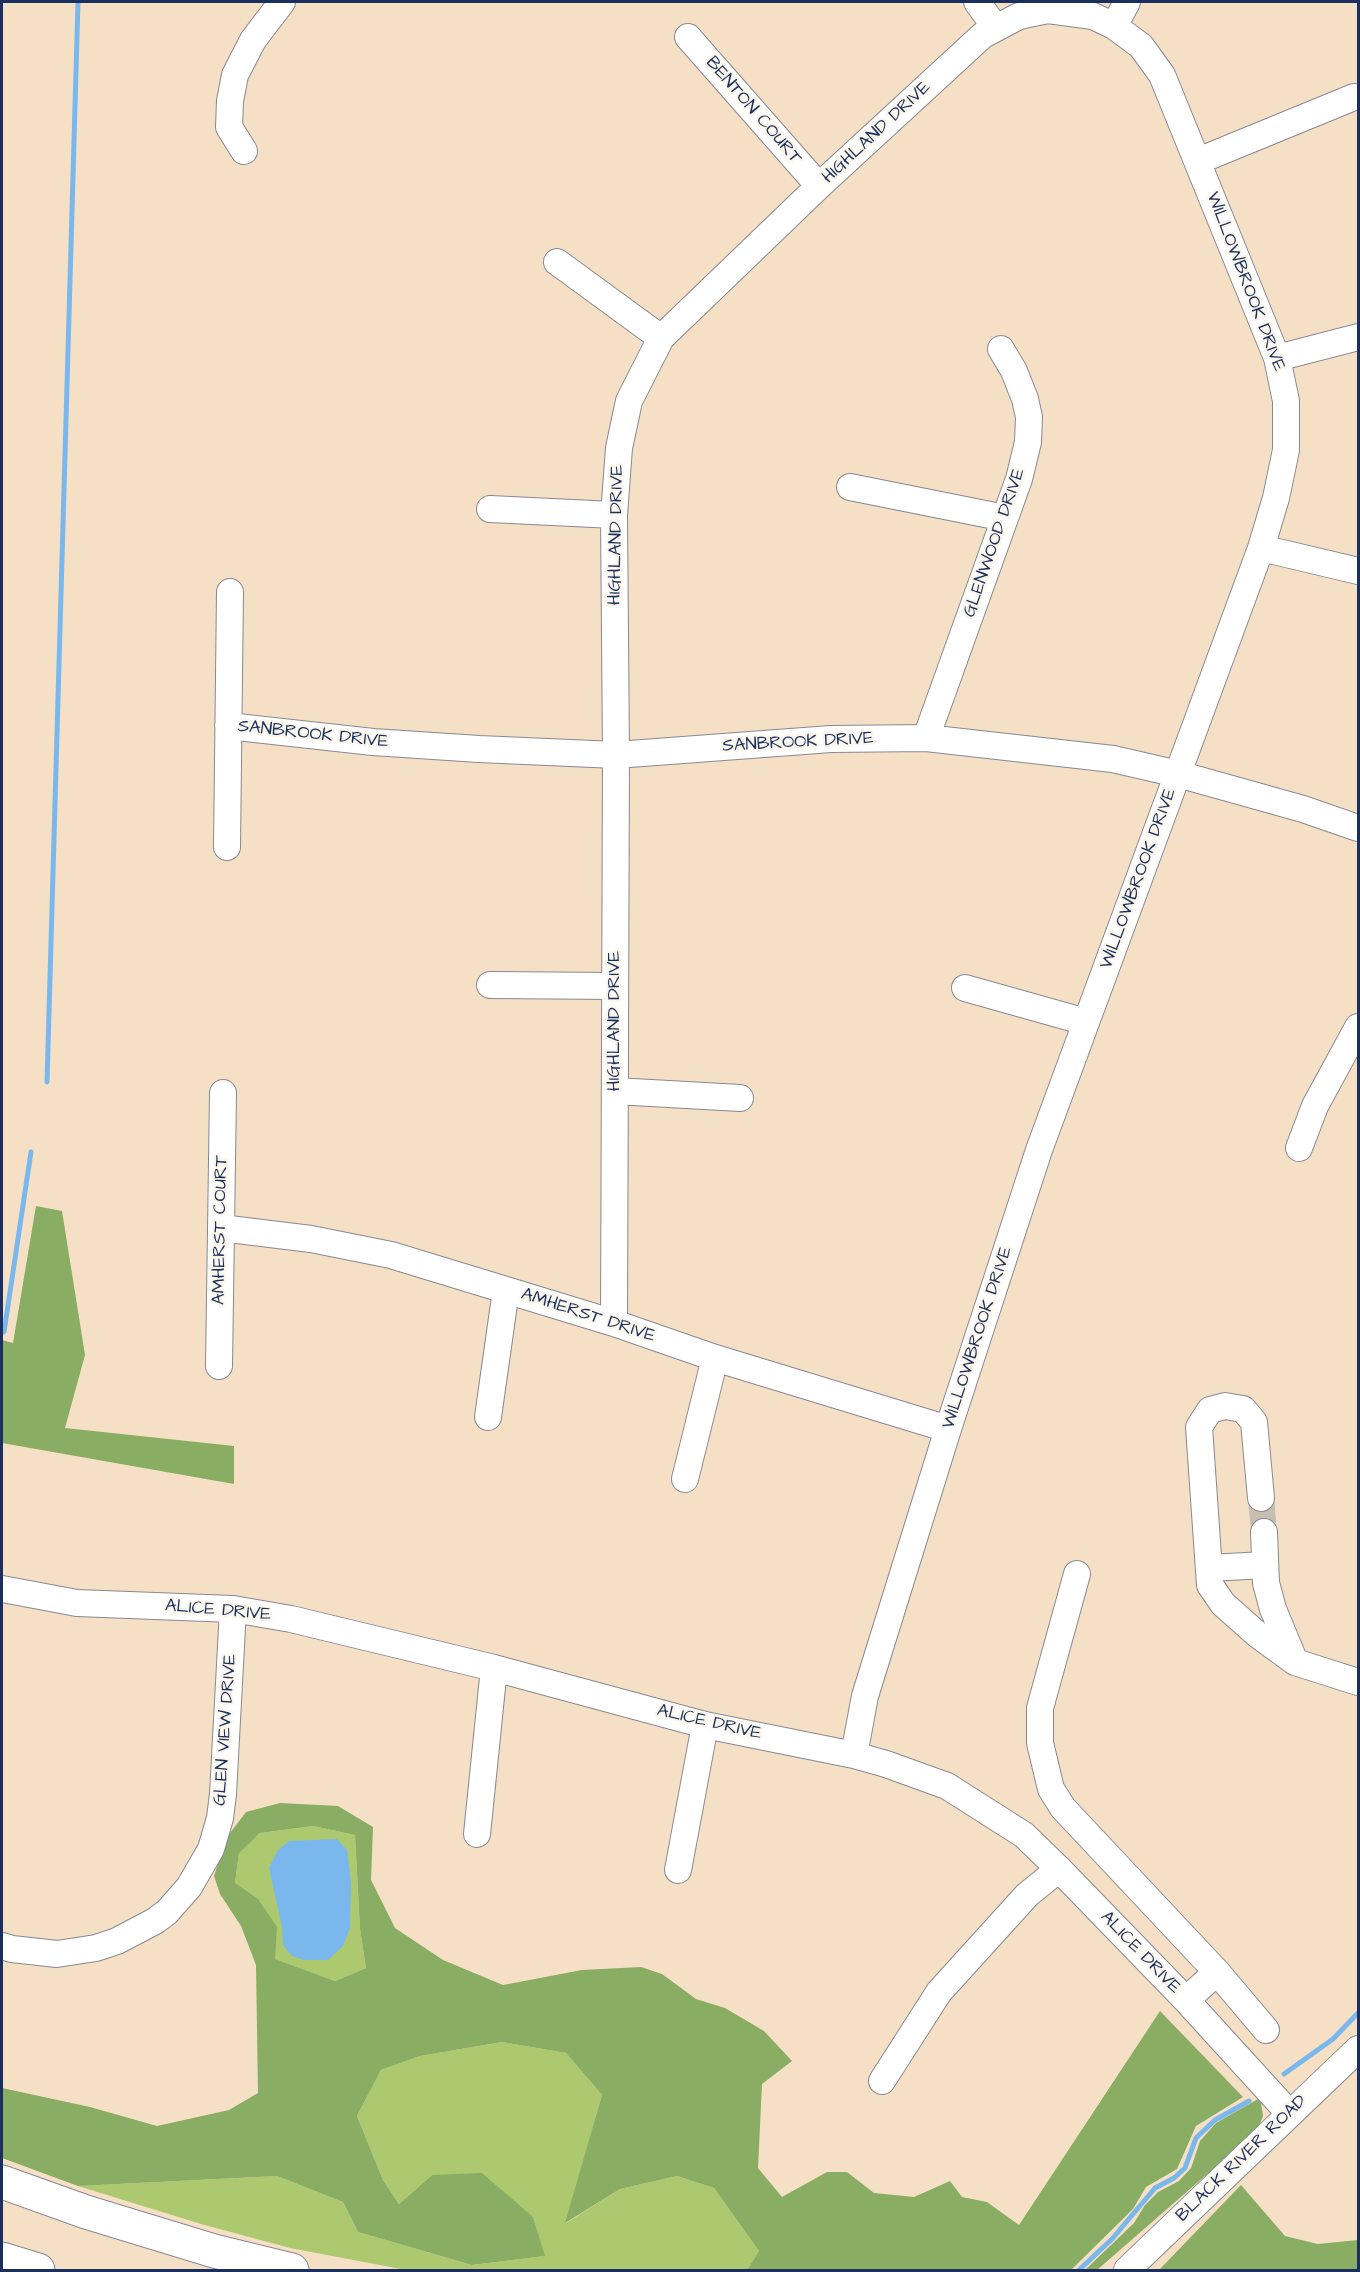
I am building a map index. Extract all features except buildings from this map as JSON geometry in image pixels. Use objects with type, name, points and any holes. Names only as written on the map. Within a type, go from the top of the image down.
[{"type":"highway","points":[[2,2182],[86,2212],[214,2251],[292,2271]]},
{"type":"highway","points":[[2,2259],[38,2271]]},
{"type":"street","points":[[244,151],[229,128],[230,101],[235,75],[253,40],[282,2]]},
{"type":"street","points":[[977,2],[996,28]]},
{"type":"street","points":[[1114,26],[1127,2]]},
{"type":"street","name":"HIGHLAND DRIVE","points":[[614,1323],[616,755],[614,515],[619,448],[629,401],[661,338],[819,186],[983,35],[1019,16],[1048,10],[1093,16],[1114,26]]},
{"type":"street","name":"WILLOWBROOK DRIVE","points":[[854,1755],[865,1696],[948,1429],[1040,1150],[1261,548],[1287,450],[1286,402],[1277,358],[1198,161],[1162,75],[1141,46],[1114,26]]},
{"type":"street","name":"BENTON COURT","points":[[688,37],[819,186]]},
{"type":"street","points":[[1198,161],[1354,97]]},
{"type":"street","points":[[557,262],[661,338]]},
{"type":"street","points":[[1277,358],[1359,337]]},
{"type":"street","name":"GLENWOOD DRIVE","points":[[926,738],[1019,479],[1029,442],[1029,417],[1025,399],[1014,371],[1001,349]]},
{"type":"street","points":[[850,487],[1005,518]]},
{"type":"street","points":[[490,509],[614,515]]},
{"type":"street","points":[[1261,548],[1359,571]]},
{"type":"street","points":[[227,847],[230,592]]},
{"type":"street","name":"SANBROOK DRIVE","points":[[228,726],[372,742],[616,755],[831,739],[926,738],[1113,759],[1178,774],[1303,809],[1359,828]]},
{"type":"street","points":[[490,985],[615,986]]},
{"type":"street","points":[[965,988],[1086,1022]]},
{"type":"street","points":[[1299,1148],[1315,1106],[1359,1027]]},
{"type":"street","points":[[615,1091],[740,1098]]},
{"type":"street","name":"AMHERST COURT","points":[[219,1366],[223,1093]]},
{"type":"street","name":"AMHERST DRIVE","points":[[221,1228],[278,1234],[344,1245],[391,1256],[614,1323],[715,1358],[948,1429]]},
{"type":"street","points":[[488,1417],[506,1290]]},
{"type":"street","points":[[685,1479],[715,1358]]},
{"type":"street","points":[[1261,1498],[1254,1422],[1243,1409],[1225,1406],[1210,1410],[1199,1427],[1210,1585],[1223,1604],[1258,1635],[1295,1662],[1359,1682]]},
{"type":"street","points":[[1264,1532],[1266,1583],[1295,1662]]},
{"type":"street","points":[[1209,1568],[1265,1564]]},
{"type":"street","points":[[1077,1574],[1040,1708],[1040,1743],[1051,1789],[1063,1808],[1217,1972],[1266,2030]]},
{"type":"street","name":"ALICE DRIVE","points":[[2,1589],[77,1603],[233,1609],[291,1619],[494,1668],[705,1725],[854,1755],[947,1786],[1024,1835],[1186,2000],[1289,2113]]},
{"type":"street","name":"GLEN VIEW DRIVE","points":[[2,1946],[57,1954],[96,1948],[123,1939],[155,1921],[167,1912],[189,1887],[211,1849],[220,1818],[233,1609]]},
{"type":"street","points":[[477,1834],[494,1668]]},
{"type":"street","points":[[678,1870],[705,1725]]},
{"type":"street","points":[[882,2081],[939,1992],[1027,1895],[1059,1869]]},
{"type":"street","points":[[1186,2000],[1217,1972]]},
{"type":"street","name":"BLACK RIVER ROAD","points":[[1127,2271],[1289,2113],[1359,2049]]},
{"type":"green space","points":[[36,1206],[62,1211],[85,1355],[65,1428],[234,1446],[234,1484],[2,1443],[2,1340],[13,1343]]},
{"type":"green space","points":[[280,1803],[338,1806],[373,1827],[371,1880],[395,1928],[443,1960],[503,1985],[582,1970],[641,1967],[662,1974],[696,1999],[725,2008],[764,2031],[792,2061],[762,2084],[758,2168],[782,2197],[827,2172],[847,2172],[874,2193],[914,2197],[950,2181],[962,2197],[987,2202],[1019,2225],[1160,2011],[1243,2097],[1196,2126],[1177,2169],[1146,2187],[1133,2209],[1071,2270],[747,2270],[759,2251],[714,2188],[677,2176],[620,2189],[565,2223],[602,2095],[566,2053],[502,2042],[420,2056],[381,2070],[357,2116],[383,2180],[399,2204],[432,2175],[482,2173],[533,2217],[545,2256],[472,2265],[358,2232],[343,2202],[277,2176],[78,2186],[2,2158],[2,2088],[90,2107],[157,2126],[229,2110],[258,2093],[256,1965],[241,1926],[220,1894],[214,1876],[227,1837],[246,1812]],"holes":[[[313,1826],[355,1835],[360,1929],[366,1968],[335,1981],[275,1959],[277,1927],[258,1899],[235,1883],[239,1853],[260,1833]]]},
{"type":"green space","points":[[313,1826],[355,1835],[360,1929],[366,1968],[335,1981],[274,1959],[235,1883],[239,1852],[260,1833]]},
{"type":"green space","points":[[502,2042],[566,2053],[602,2095],[566,2223],[620,2189],[677,2176],[714,2188],[759,2251],[747,2270],[406,2270],[290,2248],[201,2224],[78,2186],[277,2176],[343,2202],[358,2232],[472,2265],[544,2256],[533,2217],[432,2175],[399,2204],[383,2180],[357,2116],[381,2070],[420,2056]]},
{"type":"green space","points":[[1258,2099],[1263,2116],[1252,2135],[1097,2270],[1085,2270],[1134,2223],[1145,2205],[1158,2192],[1179,2181],[1191,2168],[1200,2141],[1216,2123]]},
{"type":"green space","points":[[1241,2185],[1285,2236],[1318,2244],[1358,2240],[1358,2270],[1159,2270]]},
{"type":"water","points":[[337,1839],[347,1850],[351,1882],[350,1928],[343,1946],[328,1960],[304,1960],[292,1956],[283,1945],[282,1927],[269,1868],[278,1850],[289,1841]]},
{"type":"waterway","points":[[47,1082],[78,2]]},
{"type":"waterway","points":[[2,1332],[4,1332],[31,1152]]},
{"type":"waterway","points":[[1284,2074],[1333,2039],[1358,2013]]},
{"type":"waterway","points":[[1079,2270],[1112,2239],[1155,2188],[1174,2178],[1185,2168],[1196,2138],[1215,2120],[1249,2101]]},
{"type":"tunnel","points":[[1261,1498],[1264,1532]]}]
